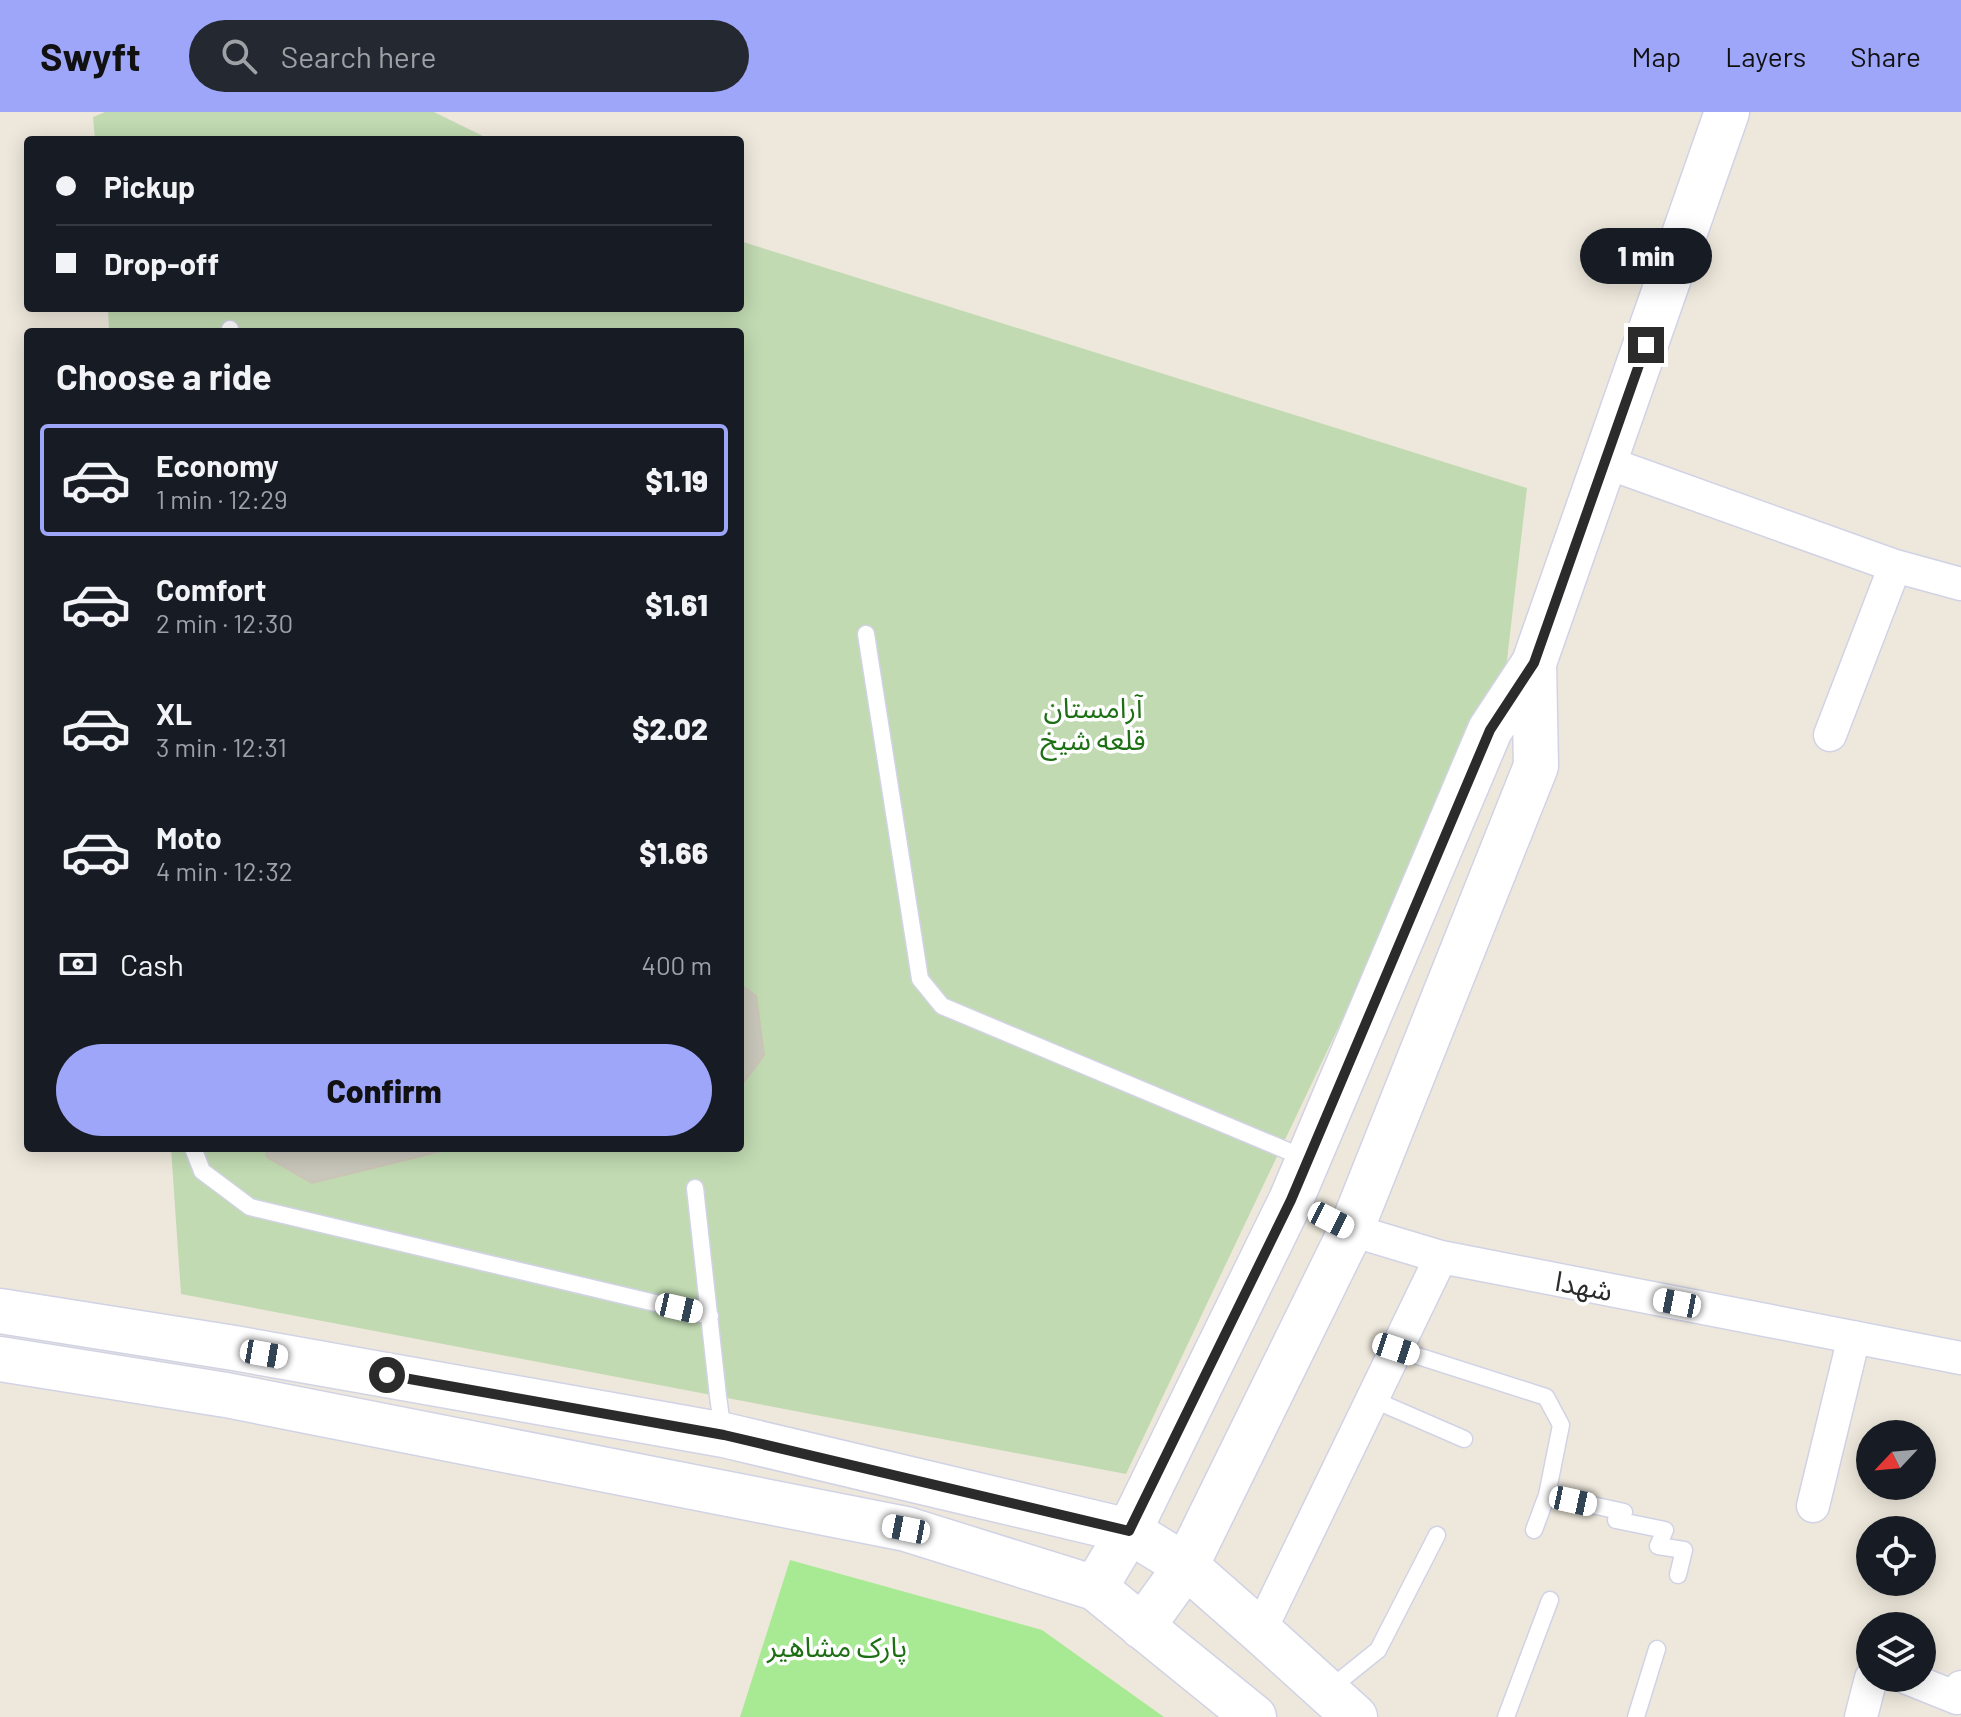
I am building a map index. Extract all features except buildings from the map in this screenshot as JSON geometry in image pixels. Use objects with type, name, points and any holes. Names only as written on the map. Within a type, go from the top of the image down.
[{"type":"street","points":[[1095,1588],[1129,1531],[1291,1200],[1490,730],[1534,663],[1727,112]]},
{"type":"street","points":[[1605,462],[1895,566],[1961,584]]},
{"type":"street","points":[[1830,735],[1895,566]]},
{"type":"street","points":[[1142,1627],[1186,1566],[1351,1230],[1536,766],[1534,663]]},
{"type":"street","points":[[1291,1200],[1351,1230]]},
{"type":"street","name":"شهدا","points":[[1351,1230],[1441,1257],[1961,1358]]},
{"type":"street","points":[[1260,1631],[1441,1257]]},
{"type":"street","points":[[0,1311],[234,1348],[724,1435],[1129,1531],[1186,1566],[1341,1704]]},
{"type":"street","points":[[1813,1506],[1854,1337]]},
{"type":"street","points":[[226,1395],[234,1348]]},
{"type":"street","points":[[0,1359],[226,1395],[906,1529],[1095,1588],[1254,1717]]},
{"type":"street","points":[[1936,1690],[1957,1698],[1961,1687]]},
{"type":"street","points":[[1861,1717],[1867,1692]]},
{"type":"lane","points":[[866,634],[920,979],[942,1006],[1309,1159]]},
{"type":"lane","points":[[195,1152],[202,1171],[250,1207],[710,1316]]},
{"type":"lane","points":[[695,1188],[724,1435]]},
{"type":"lane","points":[[1396,1349],[1546,1397],[1561,1425],[1547,1495],[1534,1530]]},
{"type":"lane","points":[[1372,1399],[1464,1439]]},
{"type":"lane","points":[[1547,1495],[1624,1512],[1616,1520],[1665,1530],[1658,1546],[1684,1550],[1678,1575]]},
{"type":"lane","points":[[1341,1704],[1378,1650],[1437,1535]]},
{"type":"lane","points":[[1506,1717],[1550,1600]]},
{"type":"lane","points":[[1636,1717],[1657,1649]]},
{"type":"green space","points":[[105,112],[434,112],[483,136],[95,136],[93,117]]},
{"type":"green space","name":"آرامستان قلعه شیخ","points":[[744,242],[1527,488],[1505,677],[1126,1474],[181,1294],[171,1152],[744,1152],[744,328],[109,328],[108,312],[744,312]]},
{"type":"green space","name":"پارک مشاهیر","points":[[790,1560],[1042,1630],[1164,1717],[740,1717]]},
{"type":"route","points":[[387,1375],[724,1435],[1129,1531],[1291,1200],[1490,730],[1534,663],[1646,345]]}]
